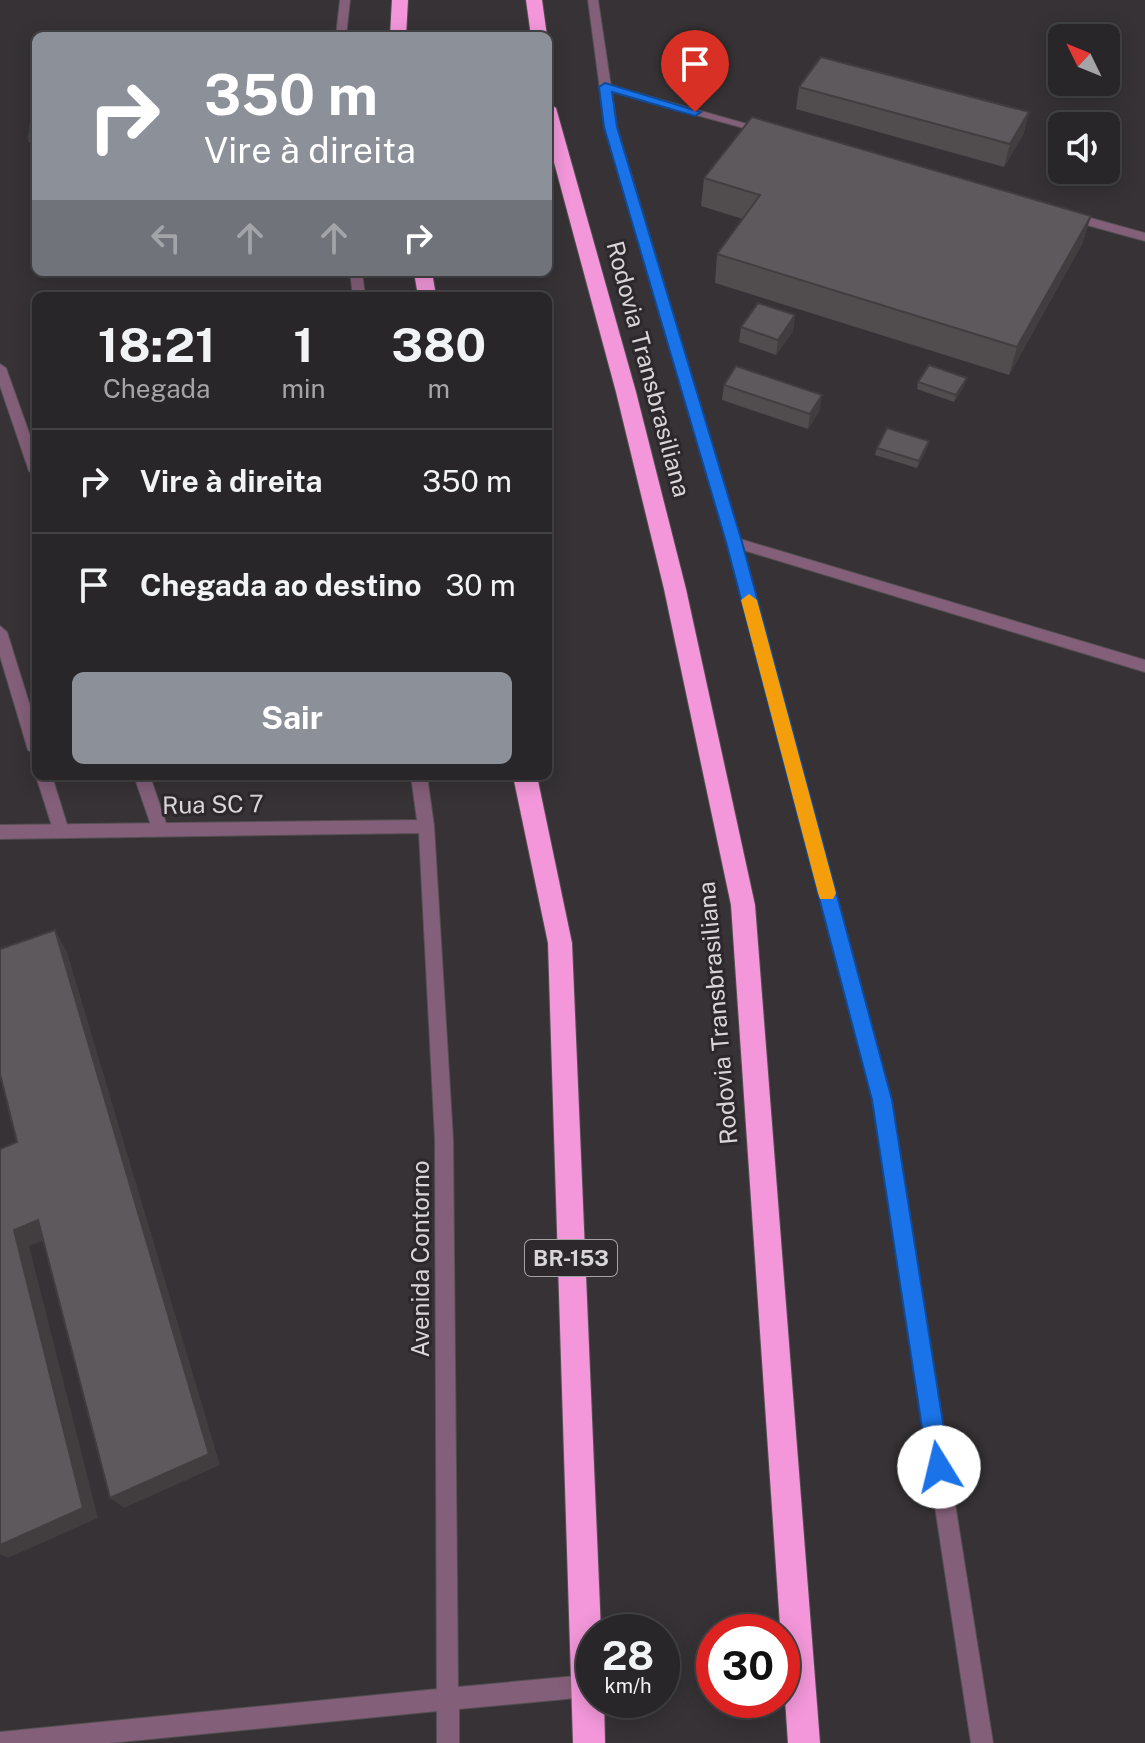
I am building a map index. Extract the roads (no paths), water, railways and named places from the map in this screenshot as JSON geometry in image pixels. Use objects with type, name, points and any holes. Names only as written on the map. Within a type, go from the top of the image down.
[{"type":"highway","points":[[398,32],[400,0]]},
{"type":"highway","points":[[534,0],[538,32]]},
{"type":"highway","name":"Rodovia Transbrasiliana","points":[[552,123],[626,392],[675,589],[743,905],[804,1743]]},
{"type":"highway","name":"BR-153","points":[[526,780],[560,943],[584,1614]]},
{"type":"highway","name":"BR-153","points":[[588,1718],[589,1743]]},
{"type":"street","points":[[341,32],[345,0]]},
{"type":"street","points":[[593,0],[611,127],[734,542],[882,1100],[982,1743]]},
{"type":"street","points":[[605,87],[785,137]]},
{"type":"street","points":[[1055,212],[1145,237]]},
{"type":"street","points":[[0,368],[32,460]]},
{"type":"street","points":[[734,542],[1145,666]]},
{"type":"street","points":[[0,632],[32,737]]},
{"type":"street","points":[[45,780],[61,831]]},
{"type":"street","points":[[143,780],[160,829]]},
{"type":"street","name":"Avenida Contorno","points":[[420,780],[426,826],[444,1139],[448,1743]]},
{"type":"street","name":"Rua SC 7","points":[[0,832],[426,826]]},
{"type":"street","points":[[0,1743],[576,1687]]}]
